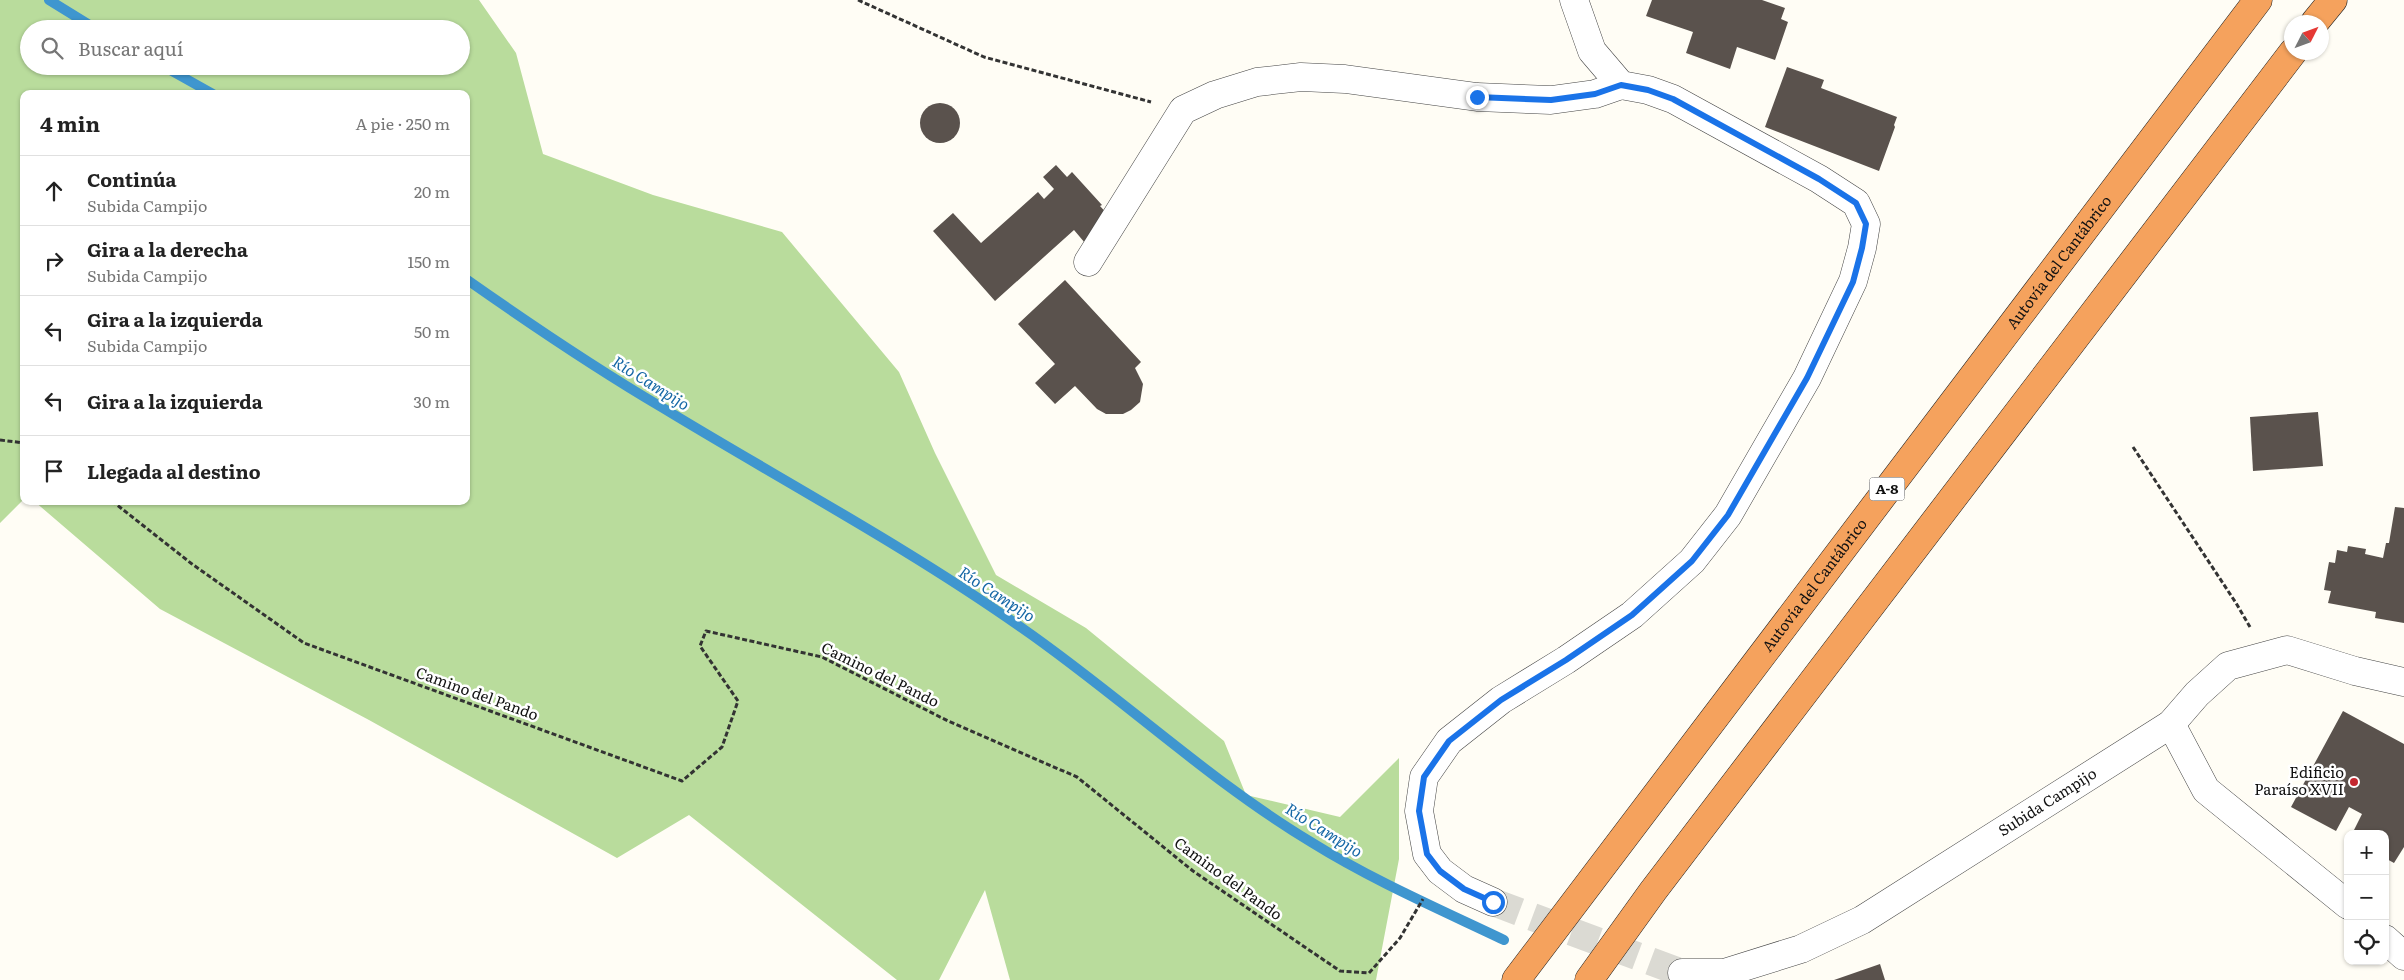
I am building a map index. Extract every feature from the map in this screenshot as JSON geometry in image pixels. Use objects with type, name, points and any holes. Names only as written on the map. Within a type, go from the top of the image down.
[{"type":"highway","name":"Autovía del Cantábrico","points":[[1516,980],[2258,0]]},
{"type":"highway","points":[[2321,15],[2333,0]]},
{"type":"highway","points":[[1589,980],[1653,891],[2287,60]]},
{"type":"street","points":[[1574,0],[1592,51],[1621,85]]},
{"type":"street","points":[[1088,262],[1183,110],[1215,95],[1257,82],[1301,77],[1344,79],[1477,97],[1551,100],[1595,94],[1621,85],[1648,90],[1673,99],[1819,179],[1856,203],[1866,224],[1853,282],[1807,378],[1728,515],[1692,561],[1632,615],[1566,660],[1501,700],[1449,741],[1424,777],[1419,811],[1427,854],[1440,871],[1464,889],[1493,902]]},
{"type":"street","name":"Subida Campijo","points":[[1682,973],[1724,973],[1801,949],[1862,920],[2171,724],[2197,694],[2228,666],[2286,650],[2355,671],[2404,682]]},
{"type":"street","points":[[2171,724],[2206,790],[2344,902]]},
{"type":"street","points":[[2389,943],[2404,956]]},
{"type":"path","points":[[858,0],[984,57],[1183,110]]},
{"type":"path","points":[[0,440],[20,442]]},
{"type":"path","points":[[2133,448],[2236,602],[2266,656]]},
{"type":"path","name":"Camino del Pando","points":[[117,505],[192,564],[304,643],[682,781],[722,747],[738,701],[700,646],[706,631],[822,657],[948,721],[1077,777],[1193,871],[1340,971],[1369,973],[1400,938],[1440,871]]},
{"type":"green space","points":[[0,0],[479,0],[516,53],[543,154],[653,195],[782,232],[899,372],[935,453],[996,575],[1086,628],[1224,741],[1246,795],[1340,817],[1399,758],[1399,859],[1376,980],[1010,980],[985,890],[939,980],[897,980],[689,815],[617,858],[369,720],[160,609],[39,505],[470,505],[470,90],[20,90],[20,503],[0,523]]},
{"type":"building","points":[[1652,0],[1762,0],[1785,8],[1781,19],[1788,22],[1775,60],[1737,47],[1730,69],[1686,53],[1693,32],[1646,16]]},
{"type":"building","points":[[1787,67],[1824,80],[1821,88],[1897,117],[1879,171],[1765,127]]},
{"type":"building","points":[[944,103],[951,106],[957,112],[960,123],[959,131],[951,140],[944,143],[936,143],[929,140],[921,131],[920,119],[923,112],[932,104]]},
{"type":"building","points":[[1056,165],[1067,177],[1072,172],[1112,219],[1085,243],[1074,230],[995,301],[933,231],[953,213],[981,243],[1038,192],[1044,199],[1054,189],[1043,177]]},
{"type":"building","points":[[1065,280],[1141,362],[1135,368],[1143,384],[1140,402],[1123,414],[1106,414],[1097,409],[1075,386],[1055,404],[1035,383],[1055,364],[1018,324]]},
{"type":"building","points":[[2318,412],[2323,466],[2253,471],[2250,417]]},
{"type":"building","points":[[2395,507],[2404,508],[2404,623],[2375,618],[2376,612],[2328,603],[2331,591],[2324,590],[2329,562],[2335,563],[2337,550],[2347,552],[2348,546],[2366,549],[2365,554],[2383,558],[2386,543],[2389,543]]},
{"type":"building","name":"Edificio Paraíso XVII","points":[[2343,711],[2404,744],[2404,847],[2394,863],[2389,860],[2389,830],[2354,830],[2362,814],[2349,807],[2336,831],[2291,807]]},
{"type":"building","points":[[1880,964],[1885,980],[1834,980]]},
{"type":"waterway","name":"Río Campijo","points":[[49,0],[81,20]]},
{"type":"waterway","name":"Río Campijo","points":[[179,75],[206,90]]},
{"type":"waterway","name":"Río Campijo","points":[[470,282],[613,377],[890,542],[978,598],[1058,654],[1200,765],[1273,818],[1334,856],[1382,882],[1504,940]]},
{"type":"tunnel","points":[[1493,902],[1682,973]]},
{"type":"place","name":"Edificio Paraíso XVII","points":[[2354,782]]},
{"type":"route","points":[[1477,97],[1551,100],[1595,94],[1621,85],[1648,90],[1673,99],[1819,179],[1856,203],[1866,224],[1853,282],[1807,378],[1728,515],[1692,561],[1632,615],[1566,660],[1501,700],[1449,741],[1424,777],[1419,811],[1427,854],[1440,871],[1464,889],[1493,902]]}]
